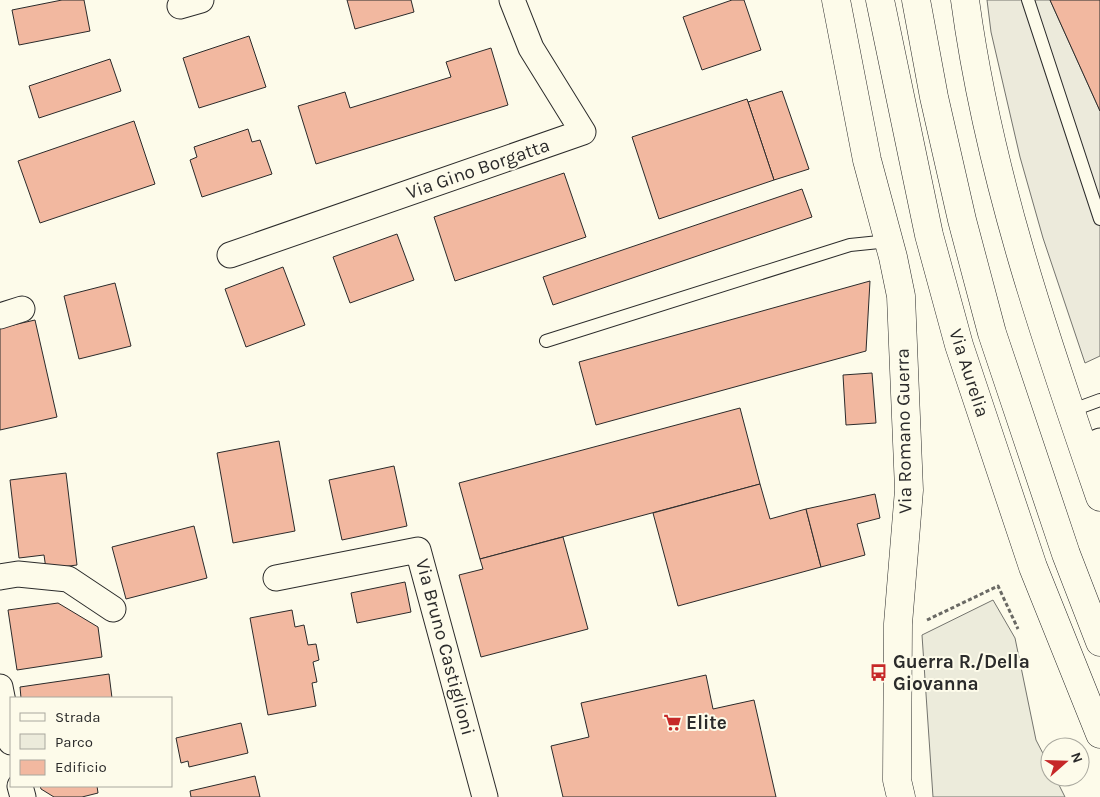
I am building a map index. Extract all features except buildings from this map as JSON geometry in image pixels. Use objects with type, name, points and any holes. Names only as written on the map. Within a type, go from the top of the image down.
[{"type":"main road","name":"Via Romano Guerra","points":[[836,0],[845,58],[867,160],[889,241],[900,296],[909,490],[898,624],[897,780],[901,797]]},
{"type":"main road","name":"Via Aurelia","points":[[880,0],[929,235],[958,345],[1033,567],[1100,734]]},
{"type":"main road","name":"Via Aurelia","points":[[916,0],[934,97],[962,220],[992,333],[1066,554],[1100,642]]},
{"type":"main road","points":[[965,0],[979,89],[997,168],[1031,290],[1070,411],[1091,444],[1100,497]]},
{"type":"street","name":"Via Gino Borgatta","points":[[230,255],[583,132],[531,48],[512,0]]},
{"type":"street","name":"Via Bruno Castiglioni","points":[[276,578],[418,550],[485,797]]},
{"type":"street","points":[[0,578],[18,574],[68,579],[113,609]]},
{"type":"street","points":[[0,687],[10,737]]},
{"type":"lane","points":[[1028,0],[1100,219]]},
{"type":"lane","points":[[546,341],[850,245],[889,241]]},
{"type":"lane","points":[[1070,411],[1100,400]]},
{"type":"path","points":[[898,624],[919,624],[998,586],[1018,629]]},
{"type":"green space","points":[[993,600],[1015,638],[1036,740],[1040,748],[1040,787],[1060,787],[1065,797],[933,797],[922,635]]},
{"type":"shaded area","points":[[987,0],[1050,0],[1100,111],[1100,356],[1085,363],[1043,238],[1020,157],[991,32]]},
{"type":"place","name":"Guerra R./Della Giovanna","points":[[879,673]]},
{"type":"place","name":"Elite","points":[[672,723]]}]
